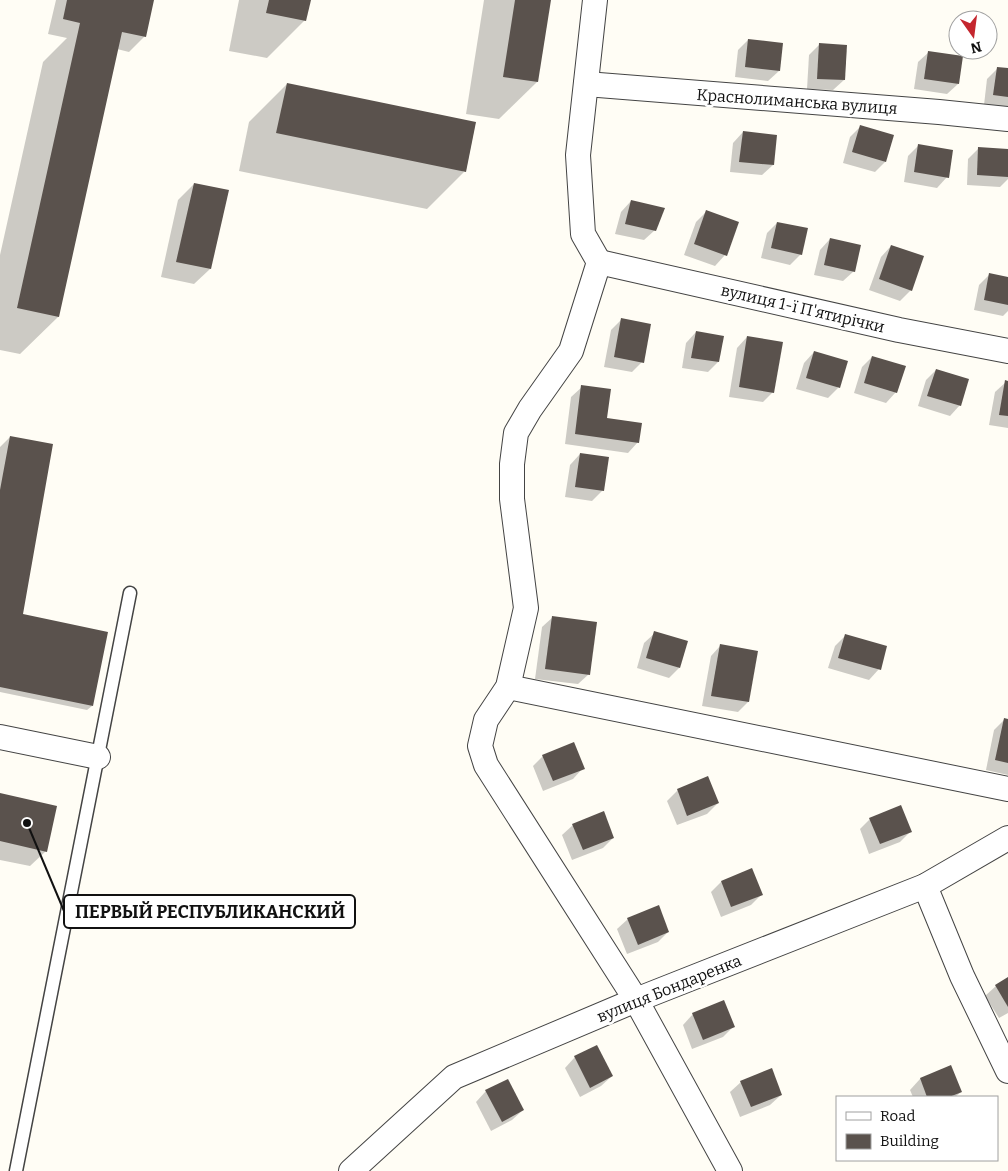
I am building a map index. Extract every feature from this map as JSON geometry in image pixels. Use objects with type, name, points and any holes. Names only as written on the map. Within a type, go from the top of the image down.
[{"type":"street","points":[[595,0],[578,155],[583,234],[599,262],[571,351],[530,409],[516,433],[512,464],[512,499],[526,608],[508,687],[486,720],[480,746],[486,765],[636,1000],[730,1171]]},
{"type":"street","name":"Краснолиманська вулиця","points":[[586,84],[1008,119]]},
{"type":"street","name":"вулиця 1-ї П'ятирічки","points":[[599,262],[899,330],[1008,351]]},
{"type":"street","points":[[508,687],[1008,790]]},
{"type":"street","points":[[0,737],[98,757]]},
{"type":"street","name":"вулиця Бондаренка","points":[[351,1171],[454,1076],[636,1000],[925,886],[1008,838]]},
{"type":"street","points":[[925,886],[962,976],[1008,1071]]},
{"type":"lane","points":[[16,1171],[130,593]]},
{"type":"building","points":[[67,0],[154,0],[146,37],[122,32],[59,317],[17,308],[80,23],[63,19]]},
{"type":"building","points":[[269,0],[311,0],[306,21],[266,13]]},
{"type":"building","points":[[515,0],[551,0],[538,82],[503,77]]},
{"type":"building","points":[[748,39],[783,43],[780,71],[745,67]]},
{"type":"building","points":[[819,43],[847,45],[845,80],[817,79]]},
{"type":"building","points":[[928,51],[948,54],[948,60],[962,60],[959,84],[924,79]]},
{"type":"building","points":[[997,67],[1008,68],[1008,97],[993,95]]},
{"type":"building","points":[[287,83],[476,122],[466,172],[276,133]]},
{"type":"building","points":[[860,125],[894,135],[886,162],[852,152]]},
{"type":"building","points":[[743,131],[777,135],[774,165],[739,162]]},
{"type":"building","points":[[918,144],[953,150],[949,178],[914,172]]},
{"type":"building","points":[[978,147],[1008,149],[1008,177],[977,175]]},
{"type":"building","points":[[194,183],[229,190],[211,269],[176,262]]},
{"type":"building","points":[[631,200],[665,208],[656,231],[625,224]]},
{"type":"building","points":[[706,210],[739,222],[727,256],[694,244]]},
{"type":"building","points":[[777,222],[808,228],[802,255],[771,248]]},
{"type":"building","points":[[830,238],[861,245],[855,272],[824,265]]},
{"type":"building","points":[[891,245],[924,256],[912,291],[879,279]]},
{"type":"building","points":[[989,273],[1008,277],[1008,305],[984,300]]},
{"type":"building","points":[[621,318],[651,324],[644,363],[614,357]]},
{"type":"building","points":[[696,331],[724,336],[719,362],[691,358]]},
{"type":"building","points":[[747,336],[783,342],[774,393],[739,387]]},
{"type":"building","points":[[814,351],[848,361],[840,388],[806,378]]},
{"type":"building","points":[[872,356],[906,366],[897,393],[864,383]]},
{"type":"building","points":[[936,369],[969,379],[961,406],[927,396]]},
{"type":"building","points":[[1005,380],[1008,381],[1008,416],[999,415]]},
{"type":"building","points":[[581,385],[611,389],[607,418],[642,423],[639,443],[575,434]]},
{"type":"building","points":[[10,436],[53,444],[23,614],[108,632],[93,706],[0,687],[0,490]]},
{"type":"building","points":[[580,453],[609,457],[604,491],[575,487]]},
{"type":"building","points":[[552,616],[597,622],[590,675],[545,669]]},
{"type":"building","points":[[654,631],[688,641],[680,668],[646,658]]},
{"type":"building","points":[[845,634],[887,646],[881,670],[838,658]]},
{"type":"building","points":[[720,644],[758,651],[749,702],[711,696]]},
{"type":"building","points":[[1004,718],[1008,719],[1008,763],[995,760]]},
{"type":"building","points":[[574,742],[585,769],[553,781],[542,755]]},
{"type":"building","points":[[708,776],[719,803],[687,816],[677,789]]},
{"type":"building","points":[[0,793],[57,806],[47,852],[0,841]]},
{"type":"building","points":[[901,805],[912,832],[880,844],[869,818]]},
{"type":"building","points":[[604,811],[614,838],[583,850],[572,824]]},
{"type":"building","points":[[752,868],[763,895],[731,907],[721,881]]},
{"type":"building","points":[[659,905],[669,932],[638,945],[627,918]]},
{"type":"building","points":[[1008,977],[1008,1007],[995,985]]},
{"type":"building","points":[[724,1000],[735,1027],[703,1040],[692,1013]]},
{"type":"building","points":[[597,1045],[613,1076],[590,1088],[574,1056]]},
{"type":"building","points":[[951,1065],[962,1092],[952,1096],[927,1096],[920,1078]]},
{"type":"building","points":[[772,1068],[782,1095],[751,1107],[740,1081]]},
{"type":"building","points":[[508,1079],[524,1110],[502,1122],[485,1090]]},
{"type":"place","name":"ПЕРВЫЙ РЕСПУБЛИКАНСКИЙ","points":[[27,823]]}]
